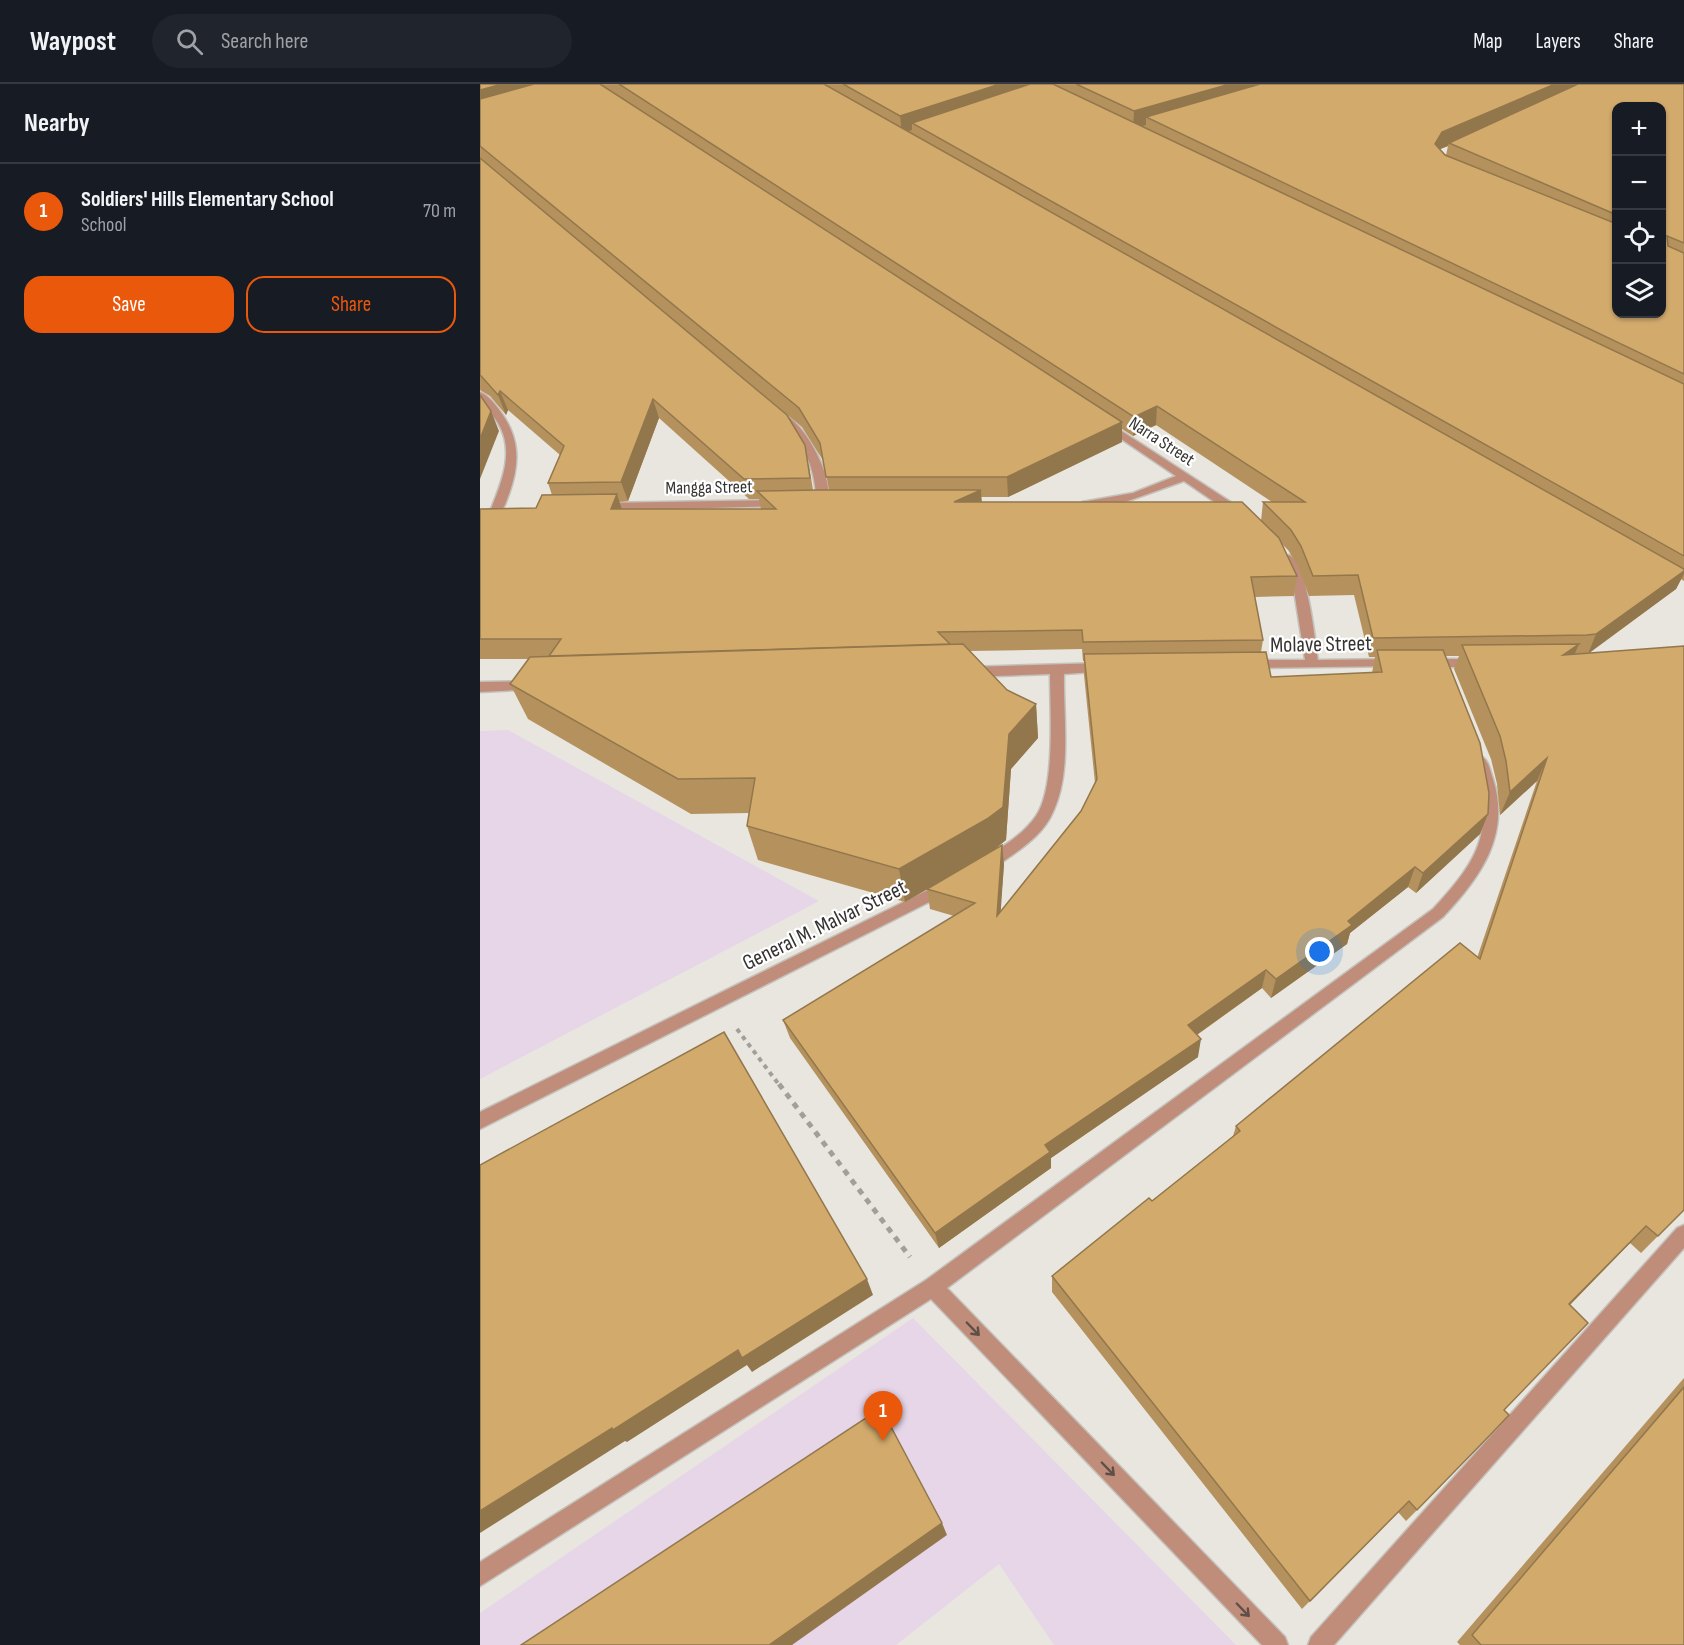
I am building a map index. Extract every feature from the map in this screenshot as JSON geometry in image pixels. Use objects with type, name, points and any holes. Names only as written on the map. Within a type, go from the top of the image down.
[{"type":"street","points":[[480,395],[505,423],[513,448],[512,470],[503,509],[480,510]]},
{"type":"street","points":[[773,408],[797,431],[814,453],[821,480],[823,503]]},
{"type":"street","name":"Narra Street","points":[[1095,417],[1247,519]]},
{"type":"street","points":[[1076,504],[1128,499],[1158,490],[1186,476]]},
{"type":"street","name":"Mangga Street","points":[[590,507],[789,504]]},
{"type":"street","points":[[1278,546],[1286,554],[1299,584],[1312,664]]},
{"type":"street","name":"Molave Street","points":[[1242,666],[1488,662]]},
{"type":"street","points":[[1443,663],[1451,684]]},
{"type":"street","points":[[950,673],[1115,668]]},
{"type":"street","points":[[974,872],[1027,836],[1046,812],[1054,782],[1057,669]]},
{"type":"street","points":[[480,687],[548,686]]},
{"type":"street","points":[[480,1575],[933,1287],[1437,913],[1466,884],[1484,855],[1493,817],[1487,780],[1475,748]]},
{"type":"street","name":"General M. Malvar Street","points":[[480,1121],[956,882]]},
{"type":"street","points":[[1319,1645],[1684,1234]]},
{"type":"street","points":[[933,1287],[1277,1645]]},
{"type":"path","points":[[716,1003],[933,1287]]},
{"type":"shaded area","points":[[508,730],[819,901],[480,1079],[480,731]]},
{"type":"shaded area","points":[[913,1318],[1236,1645],[1054,1645],[999,1564],[896,1645],[480,1645],[480,1613]]},
{"type":"building","points":[[480,84],[502,84],[480,90]]},
{"type":"building","points":[[534,84],[600,84],[1122,422],[1007,477],[826,477],[820,443],[799,408],[480,146],[480,99]]},
{"type":"building","points":[[619,84],[824,84],[1684,571],[1596,634],[1373,638],[1358,575],[1313,576],[1301,546],[1291,530],[1263,502],[1305,502],[1157,406],[1134,417]]},
{"type":"building","points":[[843,84],[1000,84],[900,116]]},
{"type":"building","points":[[1030,84],[1053,84],[1684,384],[1684,556],[912,123]]},
{"type":"building","points":[[1076,84],[1230,84],[1134,111]]},
{"type":"building","points":[[1260,84],[1555,84],[1442,132],[1435,144],[1445,155],[1612,222],[1612,318],[1666,318],[1666,102],[1612,102],[1612,213],[1449,143],[1578,84],[1684,84],[1684,243],[1667,236],[1668,246],[1684,253],[1684,374],[1146,117]]},
{"type":"building","points":[[480,158],[787,415],[805,445],[810,478],[744,479],[653,399],[621,482],[548,483],[564,446],[500,391],[498,395],[480,375]]},
{"type":"building","points":[[480,395],[491,411],[480,439]]},
{"type":"building","points":[[981,490],[954,502],[1242,502],[1279,538],[1297,576],[1251,577],[1263,640],[1083,642],[1082,630],[938,632],[950,644],[549,656],[561,639],[480,639],[480,509],[536,508],[542,495],[617,494],[611,509],[776,509],[757,491]]},
{"type":"building","points":[[963,644],[1007,690],[1036,704],[1009,734],[1003,807],[987,819],[899,869],[747,826],[755,778],[678,779],[510,684],[530,657]]},
{"type":"building","points":[[1579,644],[1563,655],[1684,646],[1684,1210],[1658,1236],[1646,1226],[1569,1304],[1588,1323],[1504,1410],[1509,1415],[1417,1510],[1409,1501],[1310,1601],[1052,1276],[1149,1198],[1152,1201],[1240,1131],[1236,1126],[1460,943],[1480,959],[1547,758],[1510,792],[1500,736],[1462,645]]},
{"type":"building","points":[[1377,650],[1443,650],[1480,743],[1489,793],[1488,814],[1423,873],[1415,867],[1348,921],[1352,925],[1276,979],[1266,970],[1188,1025],[1201,1039],[1045,1145],[1050,1152],[935,1233],[783,1020],[975,903],[927,889],[1002,845],[997,916],[1081,811],[1097,779],[1084,654],[1266,652],[1271,677],[1382,672]]},
{"type":"building","points":[[724,1032],[867,1279],[742,1358],[738,1350],[480,1511],[480,1165]]},
{"type":"building","points":[[1684,1387],[1684,1645],[1481,1645],[1472,1635]]},
{"type":"building","points":[[881,1408],[942,1523],[769,1645],[521,1645]]},
{"type":"place","name":"Soldiers' Hills Elementary School","points":[[883,1441]]}]
